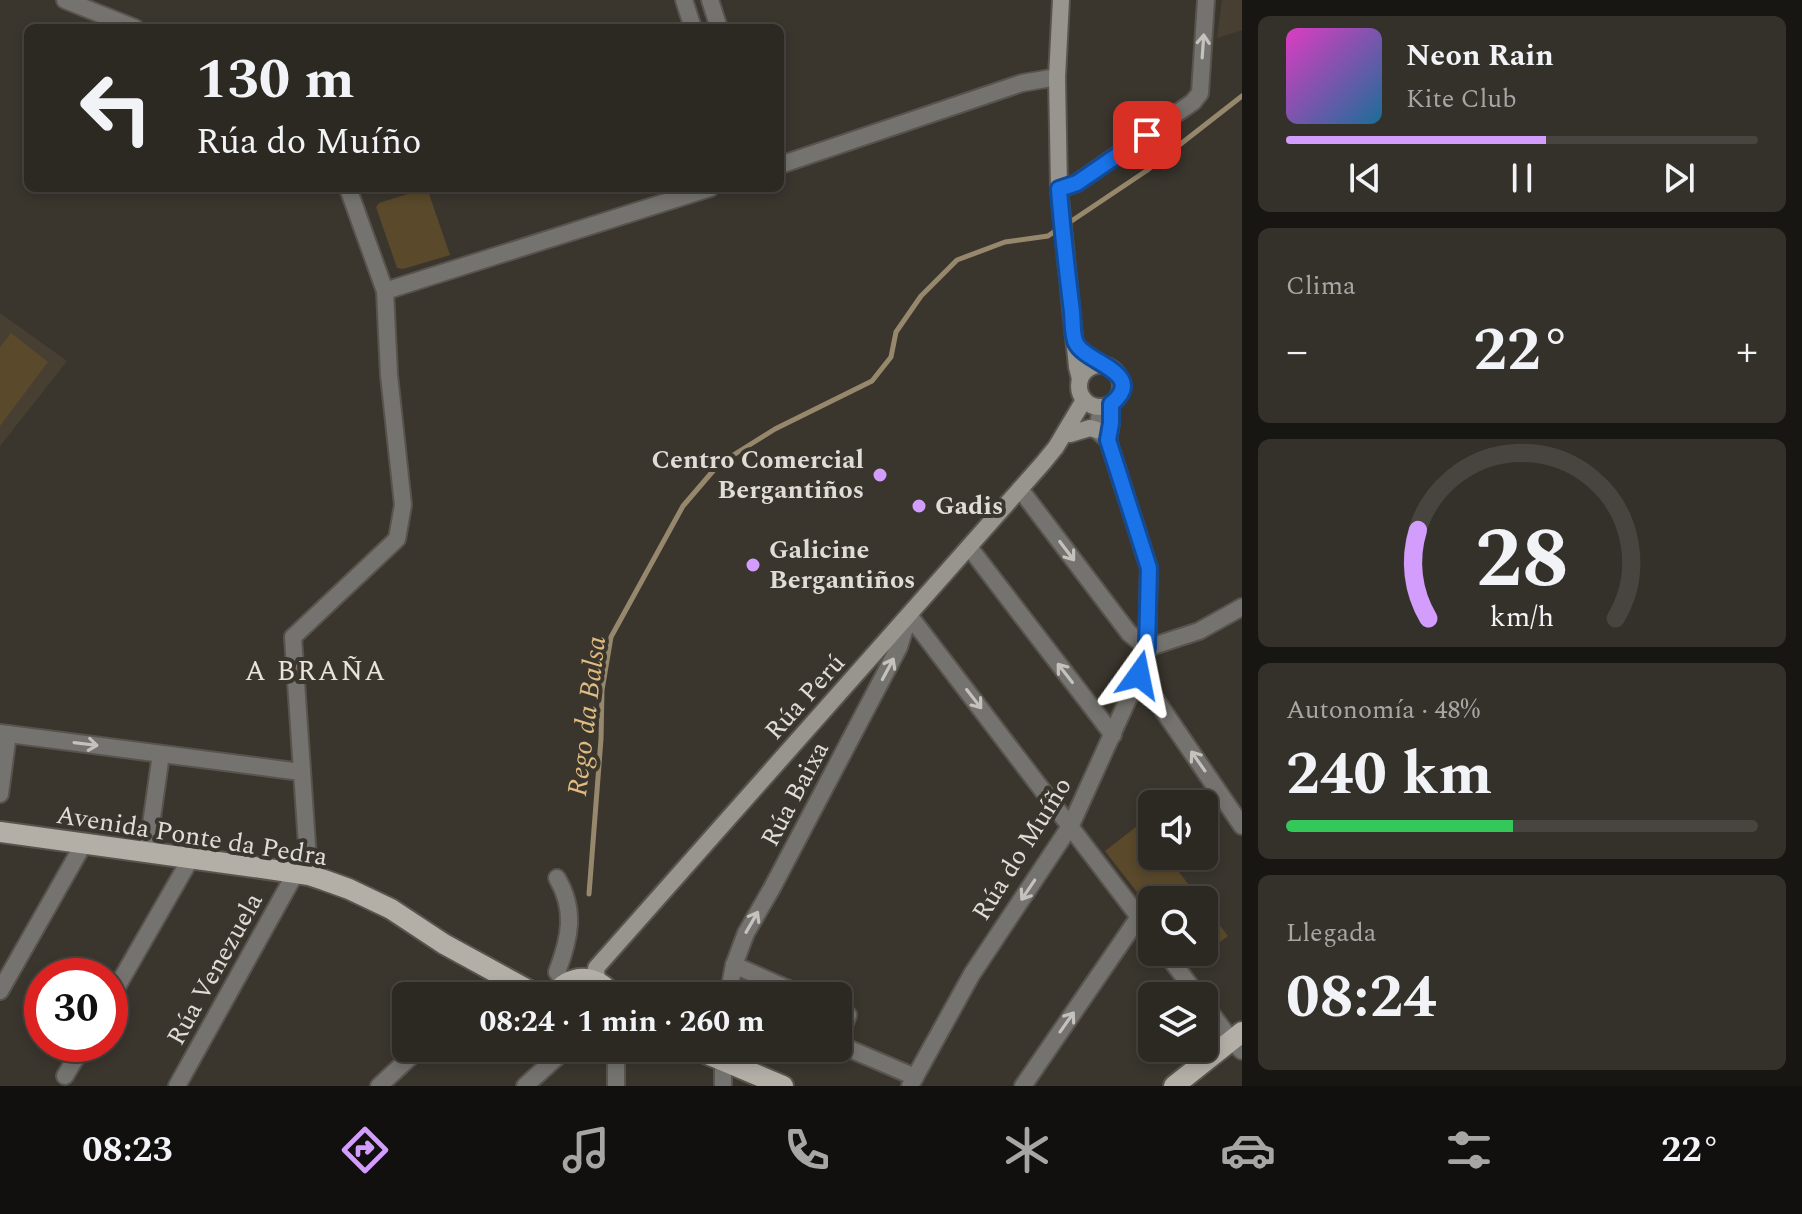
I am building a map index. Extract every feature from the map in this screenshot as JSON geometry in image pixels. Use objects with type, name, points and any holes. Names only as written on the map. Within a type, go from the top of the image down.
[{"type":"main road","name":"Avenida Ponte da Pedra","points":[[0,832],[302,875],[349,889],[391,909],[444,944],[513,982]]},
{"type":"main road","points":[[571,982],[586,978],[597,981]]},
{"type":"main road","points":[[1174,1086],[1239,1042]]},
{"type":"main road","points":[[737,1062],[783,1086]]},
{"type":"street","points":[[65,0],[125,24]]},
{"type":"street","points":[[684,0],[692,24]]},
{"type":"street","points":[[710,0],[718,24]]},
{"type":"street","name":"Rúa do Muíño","points":[[912,1082],[972,974],[1071,825],[1139,675],[1147,648],[1149,568],[1102,435],[1097,404],[1079,386],[1059,189],[1057,77],[1061,0]]},
{"type":"street","points":[[1059,189],[1077,183],[1193,102],[1200,93],[1206,0]]},
{"type":"street","points":[[784,164],[1022,83],[1057,77]]},
{"type":"street","points":[[302,875],[301,772],[293,637],[397,539],[403,505],[389,375],[385,291],[349,192]]},
{"type":"street","points":[[385,291],[697,192]]},
{"type":"street","name":"Rúa do Muíño","points":[[1076,343],[1088,356],[1116,371],[1121,383],[1119,395],[1097,404]]},
{"type":"street","points":[[1080,379],[1089,368],[1103,365]]},
{"type":"street","name":"Rúa Perú","points":[[597,981],[596,968],[1056,447],[1088,419],[1097,404]]},
{"type":"street","name":"Rúa Perú","points":[[1056,447],[1079,412],[1097,404]]},
{"type":"street","points":[[1070,434],[1090,428],[1102,435]]},
{"type":"street","points":[[1020,489],[1129,633],[1147,648],[1199,631],[1242,607]]},
{"type":"street","points":[[969,547],[1113,735]]},
{"type":"street","points":[[909,615],[1138,916]]},
{"type":"street","name":"Rúa Baixa","points":[[731,982],[746,933],[899,647],[909,615]]},
{"type":"street","points":[[1139,675],[1241,821]]},
{"type":"street","points":[[846,688],[856,695],[866,709]]},
{"type":"street","points":[[0,794],[4,734],[301,772]]},
{"type":"street","points":[[147,853],[161,754]]},
{"type":"street","points":[[0,991],[83,845]]},
{"type":"street","points":[[128,968],[191,858]]},
{"type":"street","name":"Rúa Venezuela","points":[[177,1086],[302,875]]},
{"type":"street","points":[[557,878],[567,900],[569,935],[557,972],[558,982]]},
{"type":"street","points":[[1023,1086],[1138,918]]},
{"type":"street","points":[[734,965],[772,982]]},
{"type":"street","points":[[1218,1019],[1239,1042]]},
{"type":"street","points":[[852,1050],[912,1082]]},
{"type":"street","points":[[65,1076],[73,1062]]},
{"type":"street","points":[[379,1086],[405,1062]]},
{"type":"street","points":[[525,1086],[552,1062]]},
{"type":"street","points":[[616,1062],[616,1086]]},
{"type":"street","points":[[722,1062],[723,1086]]},
{"type":"shaded area","points":[[1222,0],[1242,0],[1242,30],[1217,38]]},
{"type":"shaded area","points":[[414,192],[428,192],[450,255],[403,269],[397,268],[376,207],[379,203]]},
{"type":"shaded area","points":[[0,313],[67,361],[0,446]]},
{"type":"shaded area","points":[[11,333],[48,362],[0,426],[0,347]]},
{"type":"shaded area","points":[[1138,825],[1138,870],[1178,870],[1190,886],[1138,886],[1138,893],[1105,851]]},
{"type":"shaded area","points":[[1218,923],[1228,936],[1218,944]]},
{"type":"waterway","name":"Rego da Balsa","points":[[1067,224],[1146,171],[1242,96]]},
{"type":"waterway","name":"Rego da Balsa","points":[[589,894],[602,690],[611,637],[683,506],[719,464],[775,429],[872,381],[891,357],[896,332],[921,296],[957,260],[1005,242],[1048,236],[1058,229]]},
{"type":"place","name":"Centro Comercial Bergantiños","points":[[880,475]]},
{"type":"place","name":"Gadis","points":[[919,506]]},
{"type":"place","name":"Galicine Bergantiños","points":[[753,565]]},
{"type":"district","name":"A BRAÑA","points":[[316,671]]},
{"type":"route","points":[[1139,675],[1147,648],[1149,568],[1108,440],[1111,404],[1119,395],[1121,383],[1116,371],[1088,356],[1076,343],[1059,189],[1077,183],[1147,135]]}]
